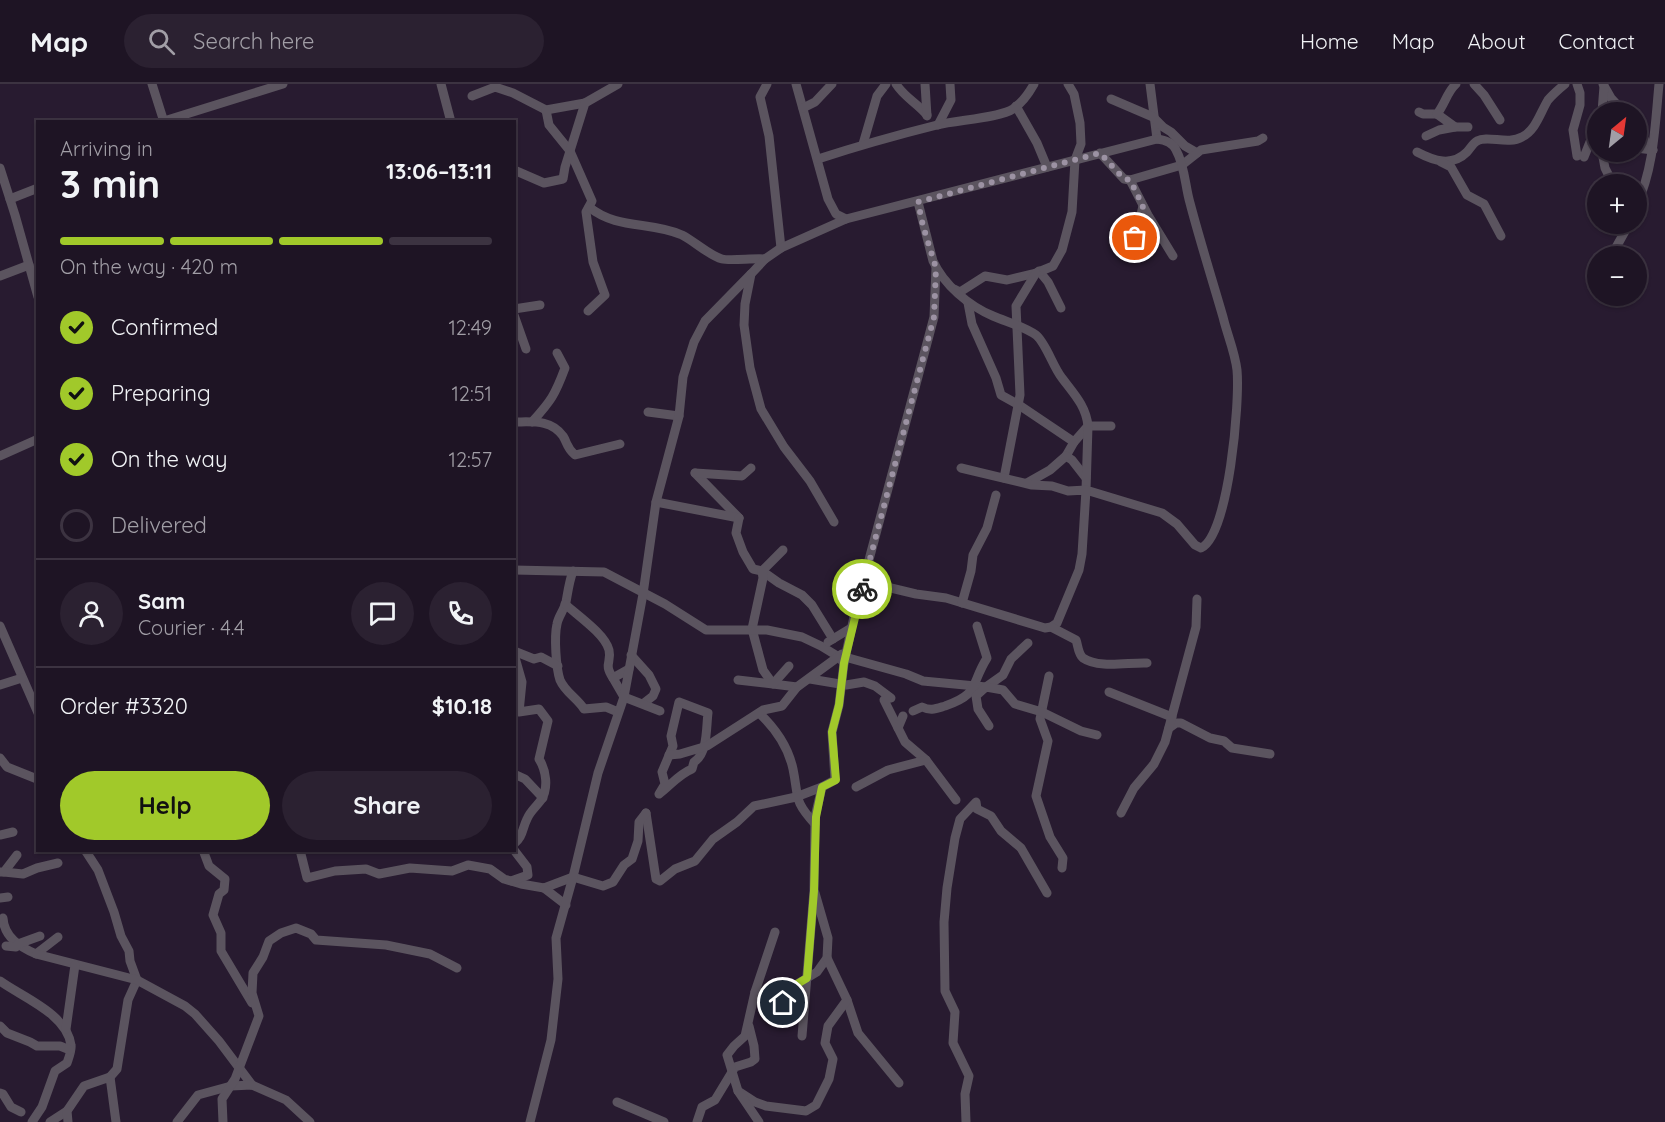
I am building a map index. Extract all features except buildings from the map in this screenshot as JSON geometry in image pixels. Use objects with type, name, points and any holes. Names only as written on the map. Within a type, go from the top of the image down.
[{"type":"street","points":[[152,84],[164,120]]},
{"type":"street","points":[[167,120],[283,84]]},
{"type":"street","points":[[441,84],[450,120]]},
{"type":"street","points":[[472,96],[495,87],[513,93],[546,110],[585,103],[618,84]]},
{"type":"street","points":[[767,84],[760,97],[770,136],[781,248]]},
{"type":"street","points":[[796,84],[828,199],[836,214],[846,219]]},
{"type":"street","points":[[803,108],[815,102],[832,84]]},
{"type":"street","points":[[863,144],[877,96],[886,84]]},
{"type":"street","points":[[896,84],[902,94],[912,100],[935,126]]},
{"type":"street","points":[[925,84],[927,115]]},
{"type":"street","points":[[935,126],[951,100],[950,84]]},
{"type":"street","points":[[818,159],[863,144],[935,126],[1000,114],[1016,106],[1029,93],[1034,84]]},
{"type":"street","points":[[952,288],[960,292],[985,276],[1007,280],[1053,266],[1062,250],[1072,212],[1075,160],[1081,144],[1080,123],[1074,94],[1068,84]]},
{"type":"street","points":[[1150,84],[1157,139]]},
{"type":"street","points":[[1437,114],[1445,105],[1450,90],[1456,84]]},
{"type":"street","points":[[1474,84],[1500,120]]},
{"type":"street","points":[[1417,152],[1433,160],[1449,161],[1460,158],[1476,141],[1521,138],[1532,130],[1549,99],[1565,84]]},
{"type":"street","points":[[1577,84],[1580,105],[1573,130],[1581,157],[1587,147]]},
{"type":"street","points":[[1647,179],[1653,150],[1659,84]]},
{"type":"street","points":[[1602,102],[1603,85]]},
{"type":"street","points":[[1603,85],[1615,102]]},
{"type":"street","points":[[1111,99],[1154,117],[1162,127],[1197,153]]},
{"type":"street","points":[[516,171],[544,183],[562,179],[585,103]]},
{"type":"street","points":[[1016,106],[1047,167]]},
{"type":"street","points":[[546,110],[549,124],[570,151],[592,201],[586,212],[593,262],[605,295],[588,311]]},
{"type":"street","points":[[1419,112],[1437,114],[1455,127]]},
{"type":"street","points":[[1426,136],[1439,130],[1468,127]]},
{"type":"street","points":[[1100,153],[1124,179],[1130,180],[1182,165],[1201,150],[1258,141],[1263,138]]},
{"type":"street","points":[[530,1122],[551,1040],[558,973],[556,941],[598,772],[624,697],[643,594],[656,502],[679,416],[683,377],[699,332],[711,312],[765,259],[781,248],[846,219],[1157,139],[1174,147],[1182,165],[1189,201],[1237,370],[1235,425],[1215,533],[1201,548],[1195,545],[1177,524],[1162,513],[1086,490],[1068,491],[960,468]]},
{"type":"street","points":[[1647,143],[1653,150]]},
{"type":"street","points":[[1647,149],[1653,150]]},
{"type":"street","points":[[1439,161],[1451,166],[1467,195],[1484,204],[1501,236]]},
{"type":"street","points":[[0,168],[35,280]]},
{"type":"street","points":[[1130,180],[1173,256]]},
{"type":"street","points":[[10,199],[36,189]]},
{"type":"street","points":[[544,888],[573,878],[598,886],[613,882],[633,856],[638,841],[639,822],[644,813],[647,815],[656,879],[660,881],[676,868],[695,861],[713,840],[741,819],[752,807],[796,796],[836,780],[832,737],[839,705],[843,657],[934,317],[936,268],[918,202]]},
{"type":"street","points":[[1131,255],[1143,206]]},
{"type":"street","points":[[589,207],[601,217],[645,227],[662,228],[683,236],[723,259],[765,259]]},
{"type":"street","points":[[0,276],[29,265]]},
{"type":"street","points":[[936,268],[968,303],[1033,333],[1041,340],[1055,369],[1079,399],[1087,417],[1083,554],[1060,619],[1052,627]]},
{"type":"street","points":[[1037,272],[1048,282],[1061,308]]},
{"type":"street","points":[[1004,478],[1020,395],[1016,306],[1037,272]]},
{"type":"street","points":[[751,274],[745,304],[744,325],[750,368],[761,409],[784,447],[810,481],[834,522]]},
{"type":"street","points":[[968,303],[972,324],[996,378],[999,391],[1005,399],[1019,405],[1074,442]]},
{"type":"street","points":[[516,309],[540,305]]},
{"type":"street","points":[[516,321],[526,349]]},
{"type":"street","points":[[532,422],[554,397],[565,368],[557,353]]},
{"type":"street","points":[[542,410],[546,423]]},
{"type":"street","points":[[648,412],[679,416]]},
{"type":"street","points":[[516,422],[546,423],[553,426],[564,437],[567,448],[575,455],[620,444]]},
{"type":"street","points":[[1027,483],[1050,470],[1066,456],[1074,442],[1088,426],[1111,426]]},
{"type":"street","points":[[0,456],[36,440]]},
{"type":"street","points":[[1066,456],[1086,478]]},
{"type":"street","points":[[739,518],[695,473],[742,476],[751,468]]},
{"type":"street","points":[[962,603],[973,555],[987,528],[996,495]]},
{"type":"street","points":[[656,502],[739,518]]},
{"type":"street","points":[[739,518],[736,533],[753,569],[762,571],[778,583],[802,594],[812,605],[833,639]]},
{"type":"street","points":[[762,571],[783,550]]},
{"type":"street","points":[[516,570],[607,573],[665,604],[706,630],[767,630],[802,637],[843,657],[906,674],[923,681],[1003,690],[1015,704],[1042,712],[1081,731],[1097,735]]},
{"type":"street","points":[[573,571],[568,582],[566,604],[556,625],[560,681],[584,709],[606,706],[618,712]]},
{"type":"street","points":[[762,571],[763,578],[752,629],[763,670],[773,684]]},
{"type":"street","points":[[870,583],[962,603],[1045,628],[1052,627],[1076,640],[1083,658],[1112,665],[1132,662],[1147,663]]},
{"type":"street","points":[[1121,813],[1134,788],[1154,764],[1165,742],[1196,627],[1197,599]]},
{"type":"street","points":[[566,604],[599,634],[609,651],[607,668],[624,697],[660,711]]},
{"type":"street","points":[[0,626],[36,709]]},
{"type":"street","points":[[913,711],[922,707],[930,711],[962,700],[971,692],[987,658],[977,626]]},
{"type":"street","points":[[821,646],[851,628]]},
{"type":"street","points":[[989,726],[978,709],[976,696],[1003,675],[1011,659],[1028,643]]},
{"type":"street","points":[[516,654],[534,659],[541,657],[558,666]]},
{"type":"street","points":[[631,655],[650,675],[656,689],[653,696],[644,703]]},
{"type":"street","points":[[669,755],[703,748],[767,708],[782,706],[798,687],[843,657]]},
{"type":"street","points":[[516,660],[522,682],[519,712],[539,709],[548,721],[539,759],[545,769],[543,798],[527,816],[521,838],[516,842]]},
{"type":"street","points":[[773,684],[789,666]]},
{"type":"street","points":[[613,678],[629,669]]},
{"type":"street","points":[[1049,676],[1041,718],[1048,741],[1036,796],[1050,837],[1063,858],[1062,868]]},
{"type":"street","points":[[0,685],[22,678]]},
{"type":"street","points":[[810,679],[849,685],[864,682],[887,694],[891,699],[884,700],[905,742],[926,760],[956,800]]},
{"type":"street","points":[[738,680],[798,687]]},
{"type":"street","points":[[1109,692],[1172,717]]},
{"type":"street","points":[[679,702],[708,713],[700,758],[694,762],[692,769],[682,773],[659,794],[665,783],[662,771],[669,755],[673,746],[671,736],[679,702]]},
{"type":"street","points":[[759,713],[775,728],[784,745],[793,768],[796,796],[802,810],[815,824]]},
{"type":"street","points":[[898,728],[903,716]]},
{"type":"street","points":[[1169,728],[1176,723],[1181,723],[1210,738],[1224,741],[1232,748],[1270,754]]},
{"type":"street","points":[[0,758],[7,767],[36,779]]},
{"type":"street","points":[[856,787],[888,770],[926,760]]},
{"type":"street","points":[[516,775],[525,779],[543,798]]},
{"type":"street","points":[[802,1036],[814,891],[815,824],[822,787]]},
{"type":"street","points":[[966,1122],[965,1094],[969,1076],[953,1043],[955,1012],[945,991],[944,922],[947,888],[960,819],[976,802],[977,809],[991,816],[1001,831],[1021,848],[1047,893]]},
{"type":"street","points":[[0,835],[13,832]]},
{"type":"street","points":[[50,1122],[67,1111],[84,1086],[110,1077],[117,1069],[128,1000],[137,980],[98,870],[87,852]]},
{"type":"street","points":[[204,852],[209,867],[225,879],[224,890],[219,894],[213,915],[221,933],[221,951],[259,1016]]},
{"type":"street","points":[[300,852],[306,878],[366,869],[379,873],[410,868],[452,871],[468,864],[490,869],[511,881],[544,888],[566,905]]},
{"type":"street","points":[[511,881],[528,875],[527,867],[516,852]]},
{"type":"street","points":[[2,872],[17,855]]},
{"type":"street","points":[[2,872],[23,874],[57,863]]},
{"type":"street","points":[[814,891],[828,938],[827,958],[847,1000],[858,1033],[899,1083]]},
{"type":"street","points":[[1,918],[8,935],[23,949],[137,980],[186,1006],[239,1066],[252,1085]]},
{"type":"street","points":[[223,1122],[222,1101],[231,1086],[259,1016],[252,993],[253,973],[269,941],[281,933],[296,928],[311,934],[316,940],[386,945],[430,954],[457,968]]},
{"type":"street","points":[[759,1122],[738,1091],[728,1055],[745,1036],[755,992],[775,932]]},
{"type":"street","points":[[6,946],[16,947],[18,944],[40,936]]},
{"type":"street","points":[[36,954],[58,937]]},
{"type":"street","points":[[755,992],[768,1017],[777,1006],[784,1002],[792,987],[819,970],[827,958]]},
{"type":"street","points":[[66,1029],[75,965]]},
{"type":"street","points":[[0,981],[57,1018],[66,1029],[72,1046],[67,1063],[55,1071],[42,1107],[32,1122]]},
{"type":"street","points":[[738,1091],[766,1106],[806,1111],[816,1105],[829,1079],[833,1059],[825,1043],[828,1026],[847,1000]]},
{"type":"street","points":[[697,1122],[702,1107],[715,1100],[733,1070],[738,1065],[755,1059],[747,1021]]},
{"type":"street","points":[[0,1026],[7,1034],[37,1046],[60,1046],[70,1050]]},
{"type":"street","points":[[110,1077],[116,1122]]},
{"type":"street","points":[[177,1122],[198,1095],[231,1086],[252,1085],[285,1100],[310,1122]]},
{"type":"street","points":[[0,1110],[3,1096]]},
{"type":"street","points":[[3,1096],[11,1107],[21,1112]]},
{"type":"street","points":[[617,1102],[664,1122]]},
{"type":"street","points":[[67,1111],[68,1122]]},
{"type":"way so far","points":[[862,589],[934,317],[936,268],[918,202],[1100,153],[1124,179],[1130,180],[1143,206],[1135,238]]},
{"type":"route","points":[[783,1003],[792,987],[807,978],[814,891],[817,807],[822,787],[836,780],[832,732],[839,705],[844,663],[862,589]]}]
